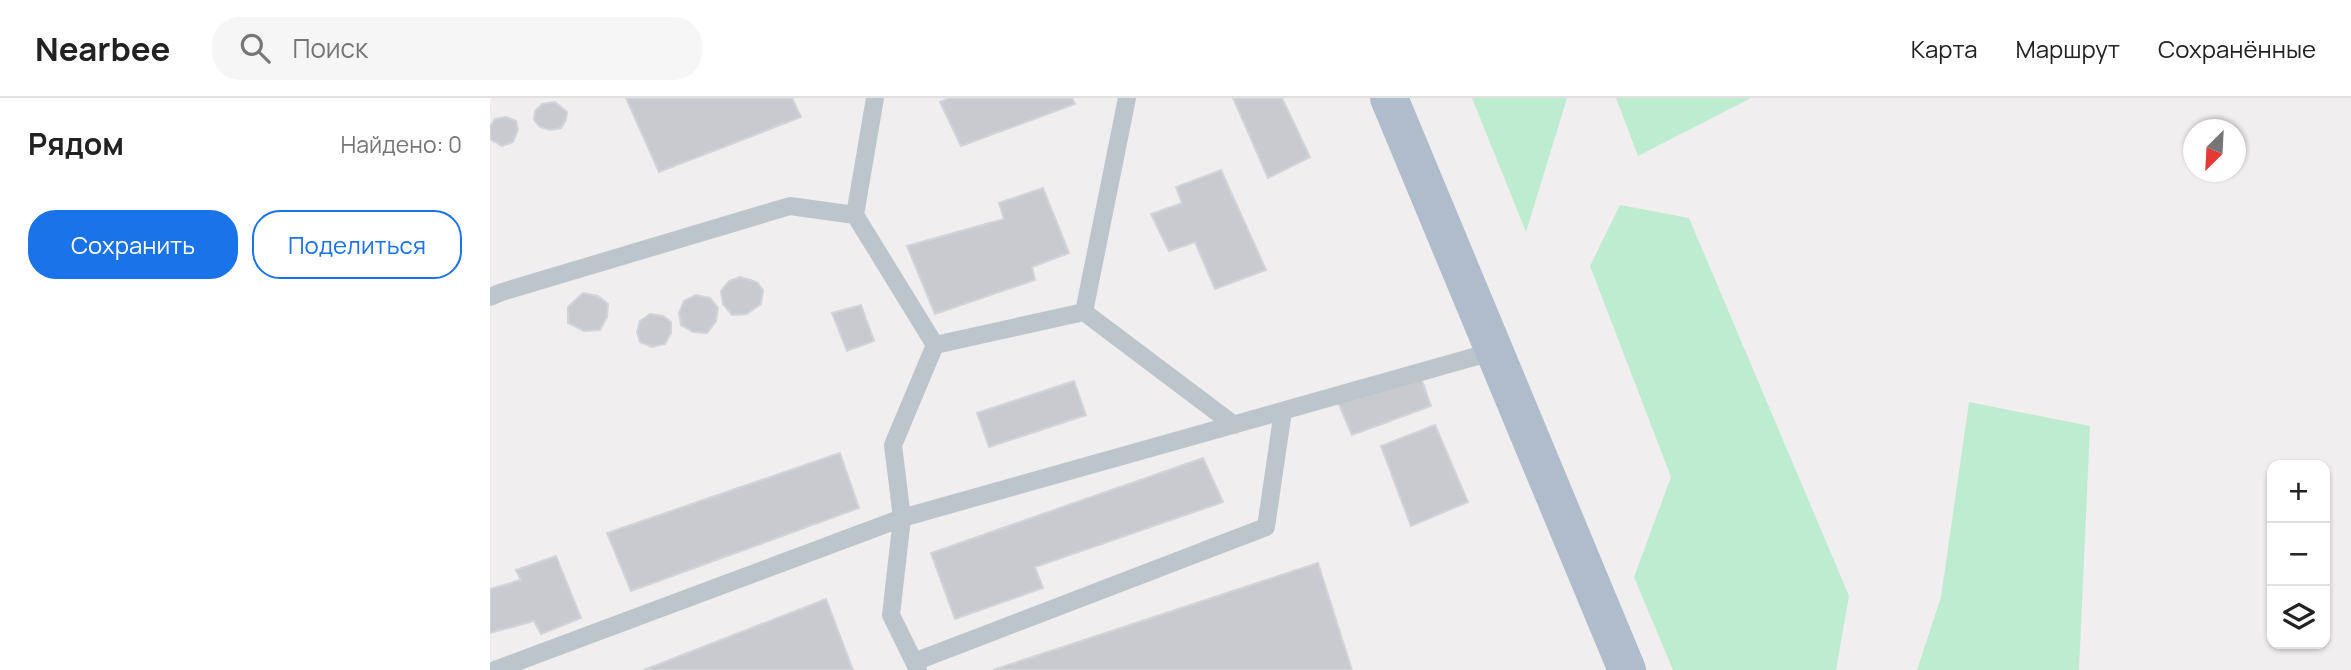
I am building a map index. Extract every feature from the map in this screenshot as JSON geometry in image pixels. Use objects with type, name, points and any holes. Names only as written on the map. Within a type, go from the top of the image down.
[{"type":"main road","points":[[1390,98],[1627,670]]},
{"type":"lane","points":[[875,98],[855,215],[934,345]]},
{"type":"lane","points":[[1084,312],[1127,98]]},
{"type":"lane","points":[[490,298],[502,292],[790,205],[855,215]]},
{"type":"lane","points":[[934,345],[1084,312],[1234,425]]},
{"type":"lane","points":[[934,345],[893,444],[902,519],[891,615],[916,666],[1266,527],[1283,411]]},
{"type":"lane","points":[[495,670],[902,519],[1495,351]]},
{"type":"green space","points":[[1472,98],[1567,98],[1526,232]]},
{"type":"green space","points":[[1616,98],[1751,98],[1638,156]]},
{"type":"green space","points":[[1620,205],[1689,218],[1849,596],[1836,670],[1673,670],[1634,577],[1671,477],[1590,266]]},
{"type":"green space","points":[[1969,402],[2090,426],[2079,670],[1917,670],[1941,597]]},
{"type":"building","points":[[626,98],[792,98],[801,117],[659,172]]},
{"type":"building","points":[[950,98],[1072,98],[1075,104],[961,146],[940,102]]},
{"type":"building","points":[[1233,98],[1282,98],[1310,157],[1268,178]]},
{"type":"building","points":[[555,102],[567,112],[566,120],[561,128],[550,130],[540,127],[534,120],[535,111],[542,104]]},
{"type":"building","points":[[506,117],[516,121],[518,130],[513,142],[502,146],[490,139],[490,127],[495,119]]},
{"type":"building","points":[[1221,170],[1266,270],[1215,289],[1195,242],[1169,251],[1151,214],[1182,203],[1176,187]]},
{"type":"building","points":[[1043,188],[1069,253],[1032,267],[1035,280],[935,314],[907,246],[1004,219],[999,203]]},
{"type":"building","points":[[740,277],[757,282],[763,290],[761,304],[747,314],[732,315],[723,304],[721,291],[729,281]]},
{"type":"building","points":[[583,293],[598,296],[608,304],[607,317],[600,330],[584,331],[568,323],[568,307]]},
{"type":"building","points":[[696,295],[710,298],[718,308],[716,321],[707,333],[693,332],[681,325],[679,313],[684,301]]},
{"type":"building","points":[[861,305],[874,341],[847,351],[832,313]]},
{"type":"building","points":[[650,314],[663,316],[671,322],[671,333],[665,344],[652,347],[640,342],[637,332],[640,321]]},
{"type":"building","points":[[1420,375],[1431,406],[1352,435],[1338,402]]},
{"type":"building","points":[[1074,381],[1086,415],[989,447],[977,413]]},
{"type":"building","points":[[1435,425],[1468,502],[1411,526],[1381,446]]},
{"type":"building","points":[[840,453],[859,508],[631,591],[607,533]]},
{"type":"building","points":[[1203,458],[1223,502],[1035,567],[1043,588],[955,619],[931,553]]},
{"type":"building","points":[[556,556],[581,618],[541,634],[534,621],[490,633],[490,589],[521,580],[516,570]]},
{"type":"building","points":[[1318,563],[1352,670],[993,670]]},
{"type":"building","points":[[826,599],[853,670],[644,670]]}]
